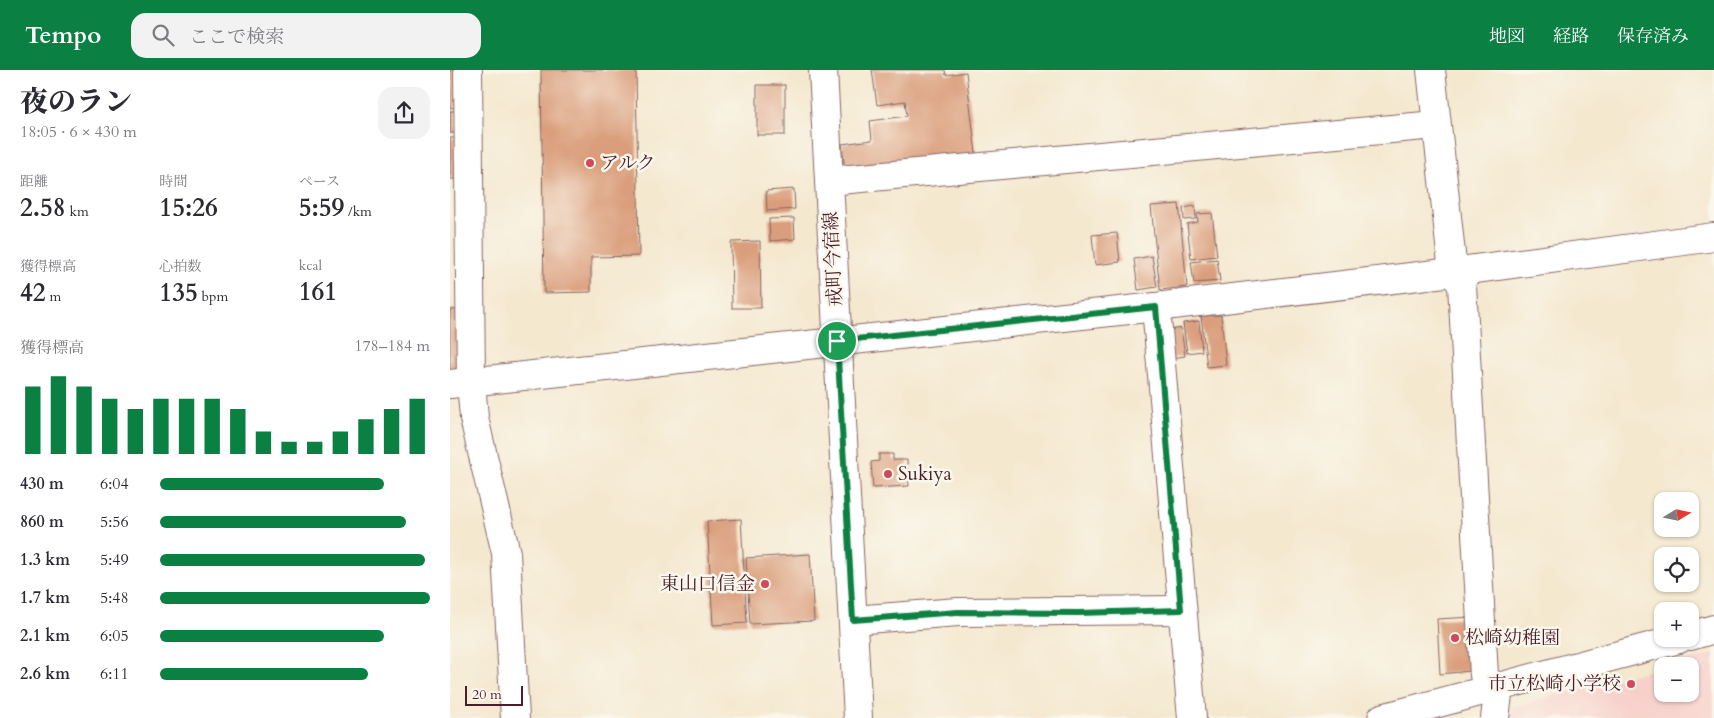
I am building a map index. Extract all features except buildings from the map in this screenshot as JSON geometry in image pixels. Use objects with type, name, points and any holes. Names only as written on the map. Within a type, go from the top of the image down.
[{"type":"street","points":[[468,70],[460,188],[461,383],[474,418],[506,553],[515,718]]},
{"type":"street","name":"戒町今宿線","points":[[823,70],[858,718]]},
{"type":"street","points":[[1431,70],[1435,125],[1453,272],[1462,285],[1484,675],[1493,688],[1495,718]]},
{"type":"street","points":[[829,181],[1435,125]]},
{"type":"street","points":[[461,383],[1156,307],[1453,272],[1714,236]]},
{"type":"street","points":[[1156,307],[1181,610],[1192,718]]},
{"type":"street","points":[[853,620],[958,612],[1079,613],[1181,610]]},
{"type":"street","points":[[1699,633],[1714,629]]},
{"type":"street","points":[[1382,718],[1654,646]]},
{"type":"shaded area","name":"市立松崎小学校","points":[[1714,654],[1714,718],[1505,718],[1513,707],[1654,669],[1654,702],[1699,702],[1699,658]]},
{"type":"place","name":"アルク","points":[[590,163]]},
{"type":"place","name":"Sukiya","points":[[888,474]]},
{"type":"place","name":"東山口信金","points":[[765,584]]},
{"type":"place","name":"松崎幼稚園","points":[[1455,638]]},
{"type":"place","name":"市立松崎小学校","points":[[1631,684]]},
{"type":"route","points":[[1156,307],[1181,610],[1079,613],[958,612],[853,620],[837,341],[1156,307]]}]
